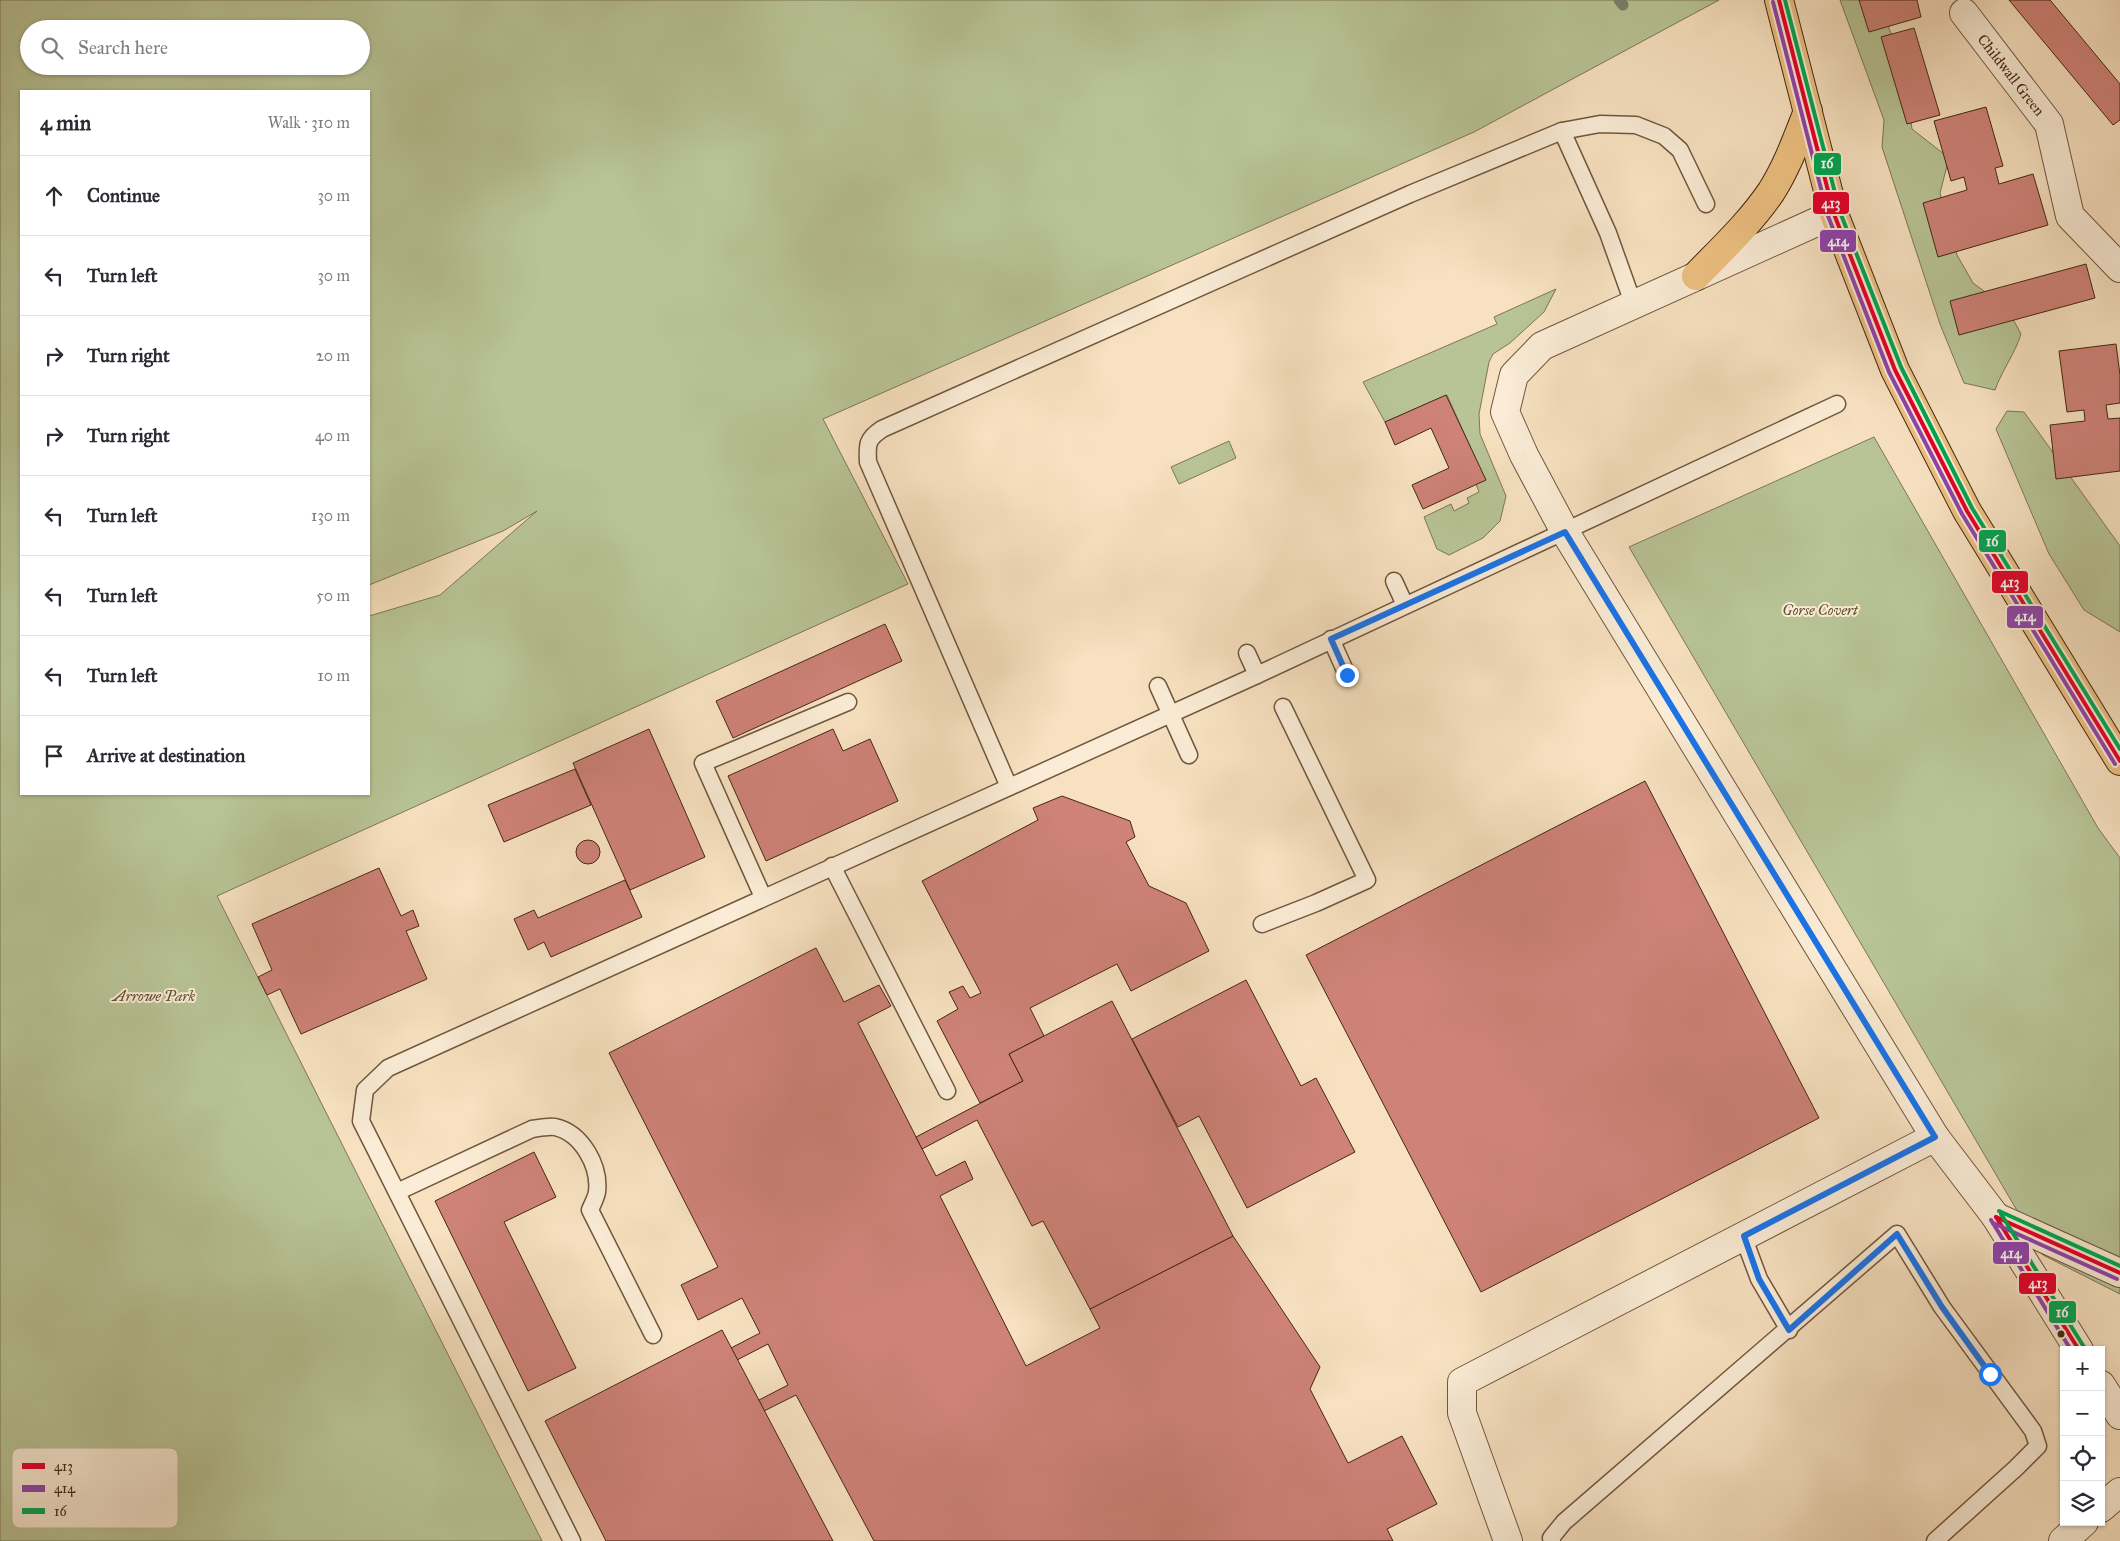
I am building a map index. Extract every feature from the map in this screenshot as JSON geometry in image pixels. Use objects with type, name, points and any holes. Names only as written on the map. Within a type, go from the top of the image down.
[{"type":"main road","points":[[1779,0],[1834,214],[1895,370],[1967,511],[2120,761]]},
{"type":"main road","points":[[1696,276],[1743,227],[1771,192],[1789,160],[1808,111]]},
{"type":"street","name":"Childwall Green","points":[[1964,13],[2049,124],[2070,216],[2120,268]]},
{"type":"street","points":[[1834,214],[1633,303],[1542,346],[1514,375],[1505,412],[1524,455],[1565,532],[1935,1137],[1996,1217],[2077,1346]]},
{"type":"street","points":[[1508,1541],[1462,1414],[1462,1382],[1935,1137]]},
{"type":"street","points":[[1996,1217],[2120,1272]]},
{"type":"street","points":[[2105,1391],[2120,1415]]},
{"type":"street","points":[[2105,1505],[2120,1492]]},
{"type":"street","points":[[2063,1541],[2080,1526]]},
{"type":"lane","points":[[1009,787],[868,462],[867,448],[871,436],[882,429],[1410,194],[1562,131],[1600,124],[1636,125],[1664,136],[1680,150],[1706,204]]},
{"type":"lane","points":[[1562,131],[1608,233],[1633,303]]},
{"type":"lane","points":[[572,1541],[361,1121],[366,1090],[388,1068],[1009,787],[1170,712],[1257,675],[1837,404]]},
{"type":"lane","points":[[1394,581],[1404,605]]},
{"type":"lane","points":[[1331,639],[1347,675]]},
{"type":"lane","points":[[1247,653],[1257,675]]},
{"type":"lane","points":[[1158,686],[1188,755]]},
{"type":"lane","points":[[763,897],[703,763],[848,702]]},
{"type":"lane","points":[[1262,924],[1316,904],[1367,880],[1283,707]]},
{"type":"lane","points":[[832,866],[947,1091]]},
{"type":"lane","points":[[397,1192],[532,1128],[555,1127],[575,1137],[589,1154],[597,1178],[597,1194],[590,1210],[653,1335]]},
{"type":"lane","points":[[1552,1541],[1551,1538],[1564,1522],[1789,1330],[1897,1234],[1942,1307],[2033,1430],[2038,1446],[1934,1541]]},
{"type":"lane","points":[[1744,1236],[1759,1279],[1789,1330]]},
{"type":"green space","name":"Arrowe Park","points":[[0,0],[1719,0],[1474,132],[823,419],[908,584],[217,896],[542,1541],[0,1541]]},
{"type":"green space","points":[[1840,0],[1878,0],[1903,64],[1912,129],[1949,158],[1940,193],[1957,255],[1973,283],[2007,308],[2021,334],[1995,390],[1964,383],[1940,324],[1882,147],[1884,120]]},
{"type":"green space","points":[[1556,289],[1544,312],[1510,343],[1493,354],[1489,362],[1479,414],[1480,434],[1506,496],[1500,521],[1483,538],[1449,555],[1437,549],[1424,517],[1451,504],[1454,511],[1469,503],[1467,498],[1479,492],[1476,484],[1485,480],[1447,395],[1385,422],[1363,382],[1497,324],[1494,317]]},
{"type":"green space","points":[[2007,411],[2024,412],[2120,546],[2120,632],[2084,610],[2049,554],[1996,429]]},
{"type":"green space","name":"Gorse Covert","points":[[1874,437],[2098,828],[2120,858],[2120,1294],[2043,1255],[1629,547]]},
{"type":"green space","points":[[1229,441],[1236,458],[1179,484],[1171,467]]},
{"type":"building","points":[[1859,0],[1917,0],[1921,17],[1869,32]]},
{"type":"building","points":[[2009,0],[2050,0],[2120,84],[2120,120],[2113,125]]},
{"type":"building","points":[[1914,28],[1940,115],[1907,124],[1881,37]]},
{"type":"building","points":[[1986,107],[2003,166],[1995,168],[1999,184],[2033,174],[2048,225],[1938,257],[1923,203],[1967,190],[1964,177],[1951,181],[1934,121]]},
{"type":"building","points":[[2086,264],[2095,298],[1959,335],[1950,301]]},
{"type":"building","points":[[2116,344],[2120,375],[2120,403],[2106,405],[2108,419],[2120,418],[2120,471],[2056,479],[2050,425],[2085,421],[2084,410],[2067,412],[2059,351]]},
{"type":"building","points":[[1446,395],[1486,480],[1423,509],[1412,485],[1449,468],[1431,428],[1395,445],[1385,422]]},
{"type":"building","points":[[885,624],[902,661],[733,738],[716,701]]},
{"type":"building","points":[[649,729],[705,857],[630,890],[573,763]]},
{"type":"building","points":[[833,729],[843,751],[870,739],[898,801],[766,861],[728,776]]},
{"type":"building","points":[[575,769],[591,805],[504,842],[488,805]]},
{"type":"building","points":[[1645,781],[1819,1118],[1481,1292],[1306,955]]},
{"type":"building","points":[[1062,796],[1130,821],[1135,837],[1126,842],[1149,886],[1186,903],[1209,951],[1131,991],[1117,964],[1030,1008],[1044,1036],[1009,1054],[1023,1081],[980,1103],[937,1021],[958,1009],[949,992],[963,986],[970,998],[981,993],[922,881],[1038,820],[1033,808]]},
{"type":"building","points":[[588,840],[597,843],[600,852],[597,861],[588,864],[579,861],[576,852],[579,843]]},
{"type":"building","points":[[379,868],[401,916],[413,910],[419,926],[406,931],[427,979],[301,1034],[280,989],[267,995],[258,977],[272,970],[252,924]]},
{"type":"building","points":[[625,880],[642,917],[551,957],[544,942],[528,950],[514,919],[534,910],[538,918]]},
{"type":"building","points":[[816,948],[844,1002],[879,985],[891,1006],[858,1023],[936,1176],[965,1161],[973,1179],[940,1196],[1026,1366],[1100,1328],[1090,1309],[1233,1236],[1320,1367],[1310,1389],[1348,1463],[1402,1436],[1437,1504],[1387,1529],[1393,1541],[874,1541],[796,1395],[764,1411],[759,1400],[788,1385],[768,1344],[737,1360],[731,1348],[760,1333],[742,1298],[698,1320],[681,1285],[718,1267],[609,1053]]},
{"type":"building","points":[[1246,980],[1301,1086],[1316,1078],[1355,1152],[1247,1208],[1199,1116],[1178,1127],[1132,1039]]},
{"type":"building","points":[[1112,1001],[1233,1236],[1090,1309],[1043,1221],[1032,1226],[977,1120],[922,1149],[916,1137],[1023,1081],[1009,1054]]},
{"type":"building","points":[[534,1152],[556,1197],[504,1222],[576,1368],[528,1391],[435,1201]]},
{"type":"building","points":[[722,1330],[833,1541],[606,1541],[545,1421]]},
{"type":"waterway","points":[[1619,0],[1623,5]]},
{"type":"transit line","name":"413","points":[[1779,0],[1834,214],[1895,370],[1967,511],[2120,761]]},
{"type":"transit line","name":"16","points":[[1785,0],[1840,212],[1901,367],[1972,508],[2120,749]]},
{"type":"transit line","name":"414","points":[[1773,2],[1828,216],[1889,372],[1962,514],[2115,764]]},
{"type":"transit line","name":"16","points":[[1999,1211],[2120,1266]]},
{"type":"transit line","name":"16","points":[[2001,1214],[2083,1346]]},
{"type":"transit line","name":"413","points":[[1996,1217],[2077,1346]]},
{"type":"transit line","name":"413","points":[[1996,1217],[2120,1273]]},
{"type":"transit line","name":"414","points":[[1991,1220],[2069,1346]]},
{"type":"transit line","name":"414","points":[[1993,1223],[2117,1279]]},
{"type":"route","points":[[1347,675],[1331,639],[1565,532],[1935,1137],[1744,1236],[1759,1279],[1789,1330],[1897,1234],[1942,1307],[1990,1374]]}]
